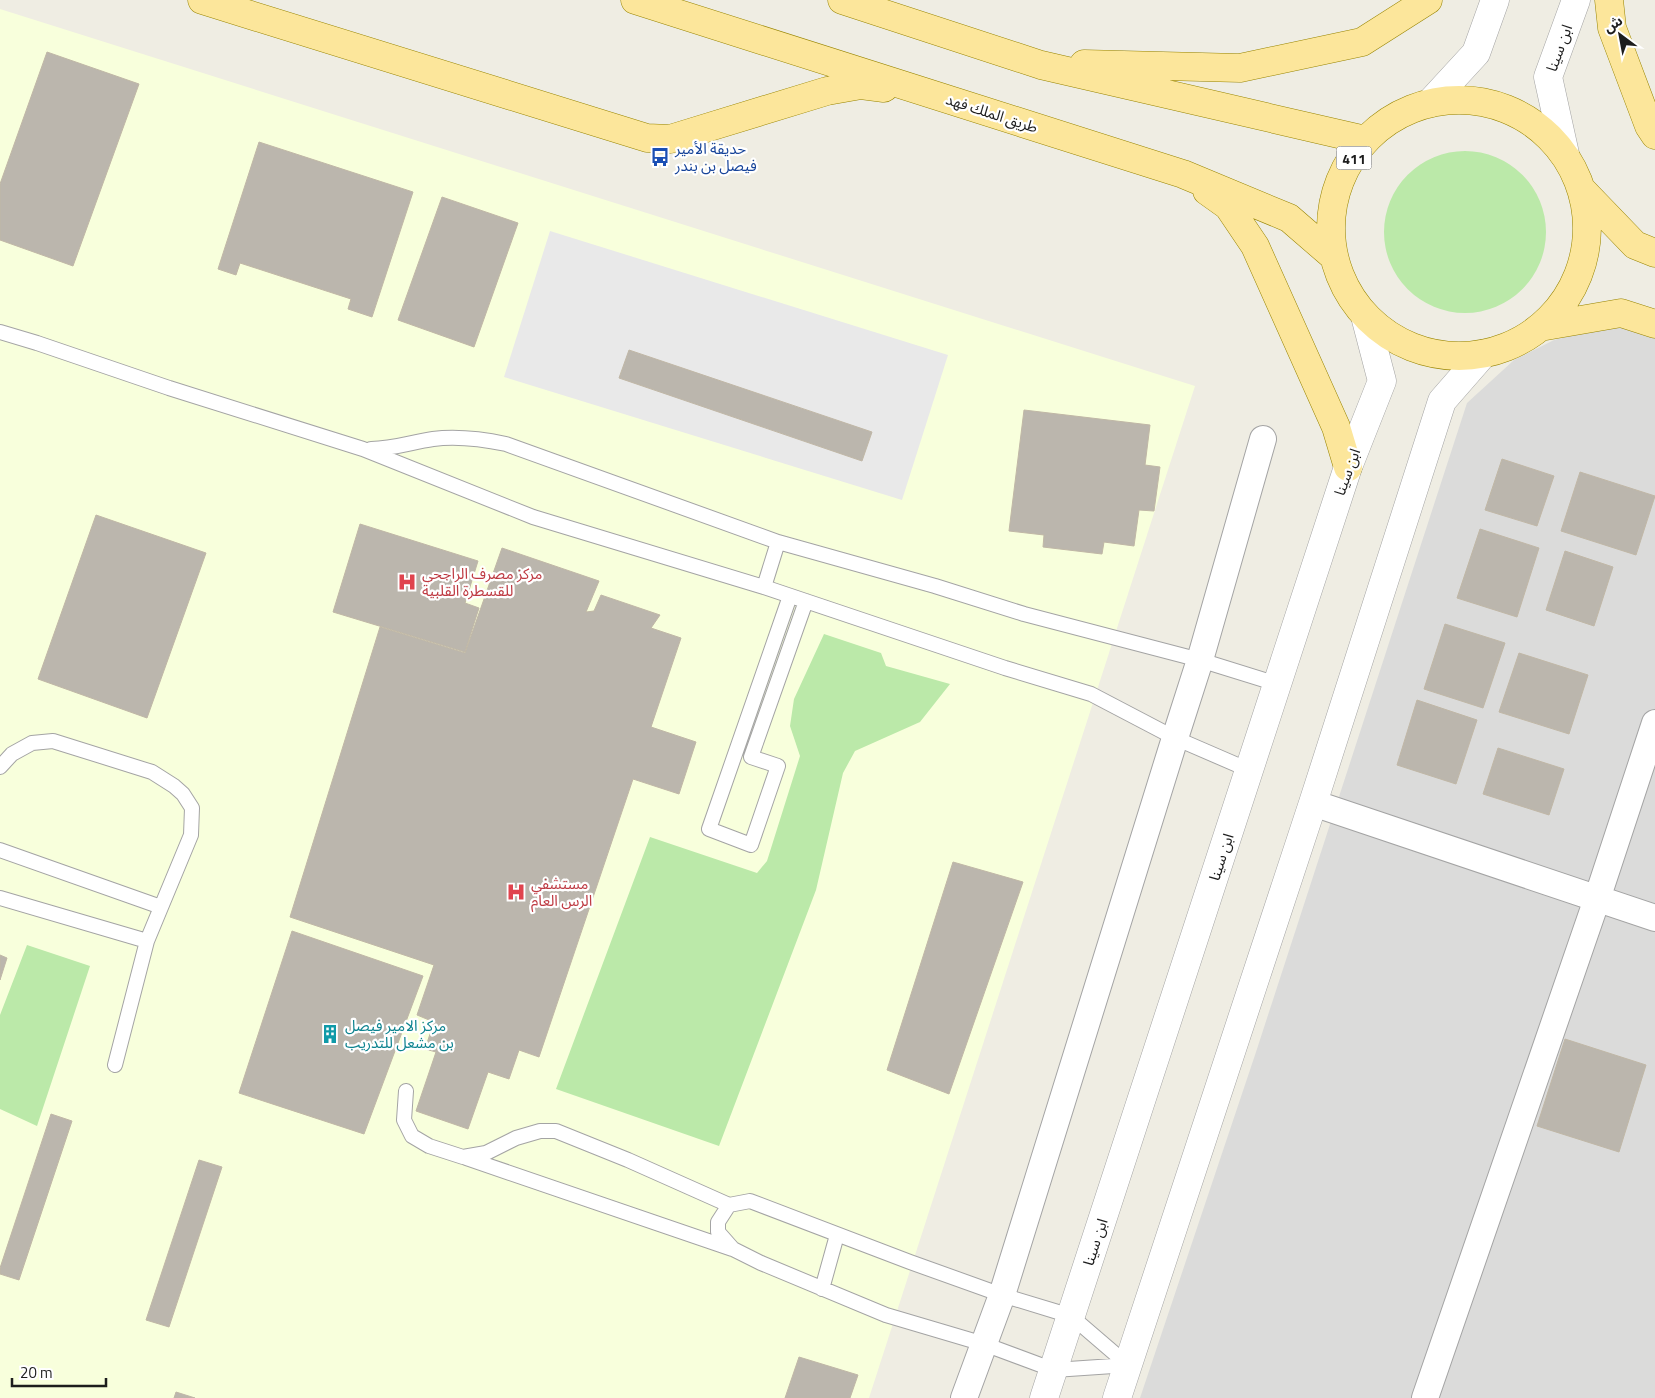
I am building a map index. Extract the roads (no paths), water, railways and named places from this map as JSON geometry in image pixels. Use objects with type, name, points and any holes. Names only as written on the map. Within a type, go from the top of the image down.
[{"type":"main road","points":[[202,0],[647,138],[670,139],[827,91],[861,85],[921,91]]},
{"type":"main road","name":"طريق الملك فهد","points":[[635,0],[1183,174],[1289,218],[1333,256]]},
{"type":"main road","name":"411","points":[[842,0],[1041,65],[1365,140]]},
{"type":"main road","points":[[1041,65],[1092,63],[1240,68],[1362,42],[1428,0]]},
{"type":"main road","points":[[1609,0],[1612,28],[1649,126],[1655,135]]},
{"type":"main road","name":"411","points":[[1468,100],[1506,108],[1539,127],[1565,154],[1582,190],[1588,228],[1582,265],[1566,299],[1540,327],[1513,344],[1483,354],[1440,355],[1399,342],[1365,316],[1345,288],[1333,256],[1331,215],[1342,175],[1365,140],[1394,117],[1430,103],[1468,100]]},
{"type":"main road","points":[[1183,174],[1228,206],[1255,246],[1336,427],[1348,467]]},
{"type":"main road","name":"411","points":[[1582,190],[1635,245],[1655,253]]},
{"type":"main road","name":"411","points":[[1540,327],[1621,313],[1655,324]]},
{"type":"street","points":[[1430,103],[1476,53],[1495,0]]},
{"type":"street","name":"ابن سينا","points":[[1565,154],[1548,77],[1576,0]]},
{"type":"street","name":"ابن سينا","points":[[1044,1398],[1348,467],[1382,381],[1365,316]]},
{"type":"street","points":[[1118,1398],[1313,803],[1442,401],[1483,354]]},
{"type":"street","points":[[964,1398],[1002,1295],[1200,660],[1262,439]]},
{"type":"street","points":[[1425,1398],[1597,899],[1655,723]]},
{"type":"street","points":[[1313,803],[1655,918]]},
{"type":"lane","points":[[0,332],[37,342],[169,388],[363,449],[533,517],[764,587],[1005,668],[1091,694],[1175,738],[1249,770]]},
{"type":"lane","points":[[363,449],[389,449],[433,439],[478,438],[506,444],[778,542],[935,586],[1024,614],[1200,660],[1277,684]]},
{"type":"lane","points":[[764,587],[778,542]]},
{"type":"lane","points":[[790,596],[709,829],[751,845],[778,766],[751,757],[806,602]]},
{"type":"lane","points":[[0,766],[12,754],[32,743],[53,741],[152,772],[183,794],[192,808],[191,835],[147,941],[115,1065]]},
{"type":"lane","points":[[0,850],[161,907]]},
{"type":"lane","points":[[0,898],[147,941]]},
{"type":"lane","points":[[406,1091],[404,1120],[412,1136],[429,1146],[733,1249],[761,1263],[886,1315],[984,1344],[1054,1370],[1128,1365]]},
{"type":"lane","points":[[462,1157],[486,1153],[516,1138],[540,1131],[556,1131],[628,1160],[729,1206],[750,1201],[1002,1295],[1071,1316],[1128,1365]]},
{"type":"lane","points":[[729,1206],[718,1222],[718,1232],[733,1249]]},
{"type":"lane","points":[[822,1289],[837,1235]]},
{"type":"place","name":"حديقة الأمير فيصل بن بندر","points":[[660,157]]},
{"type":"place","name":"مركز مصرف الراجحي للقسطرة القلبية","points":[[407,582]]},
{"type":"place","name":"مستشفي الرس العام","points":[[516,892]]},
{"type":"place","name":"مركز الامير فيصل بن مشعل للتدريب","points":[[330,1034]]}]
